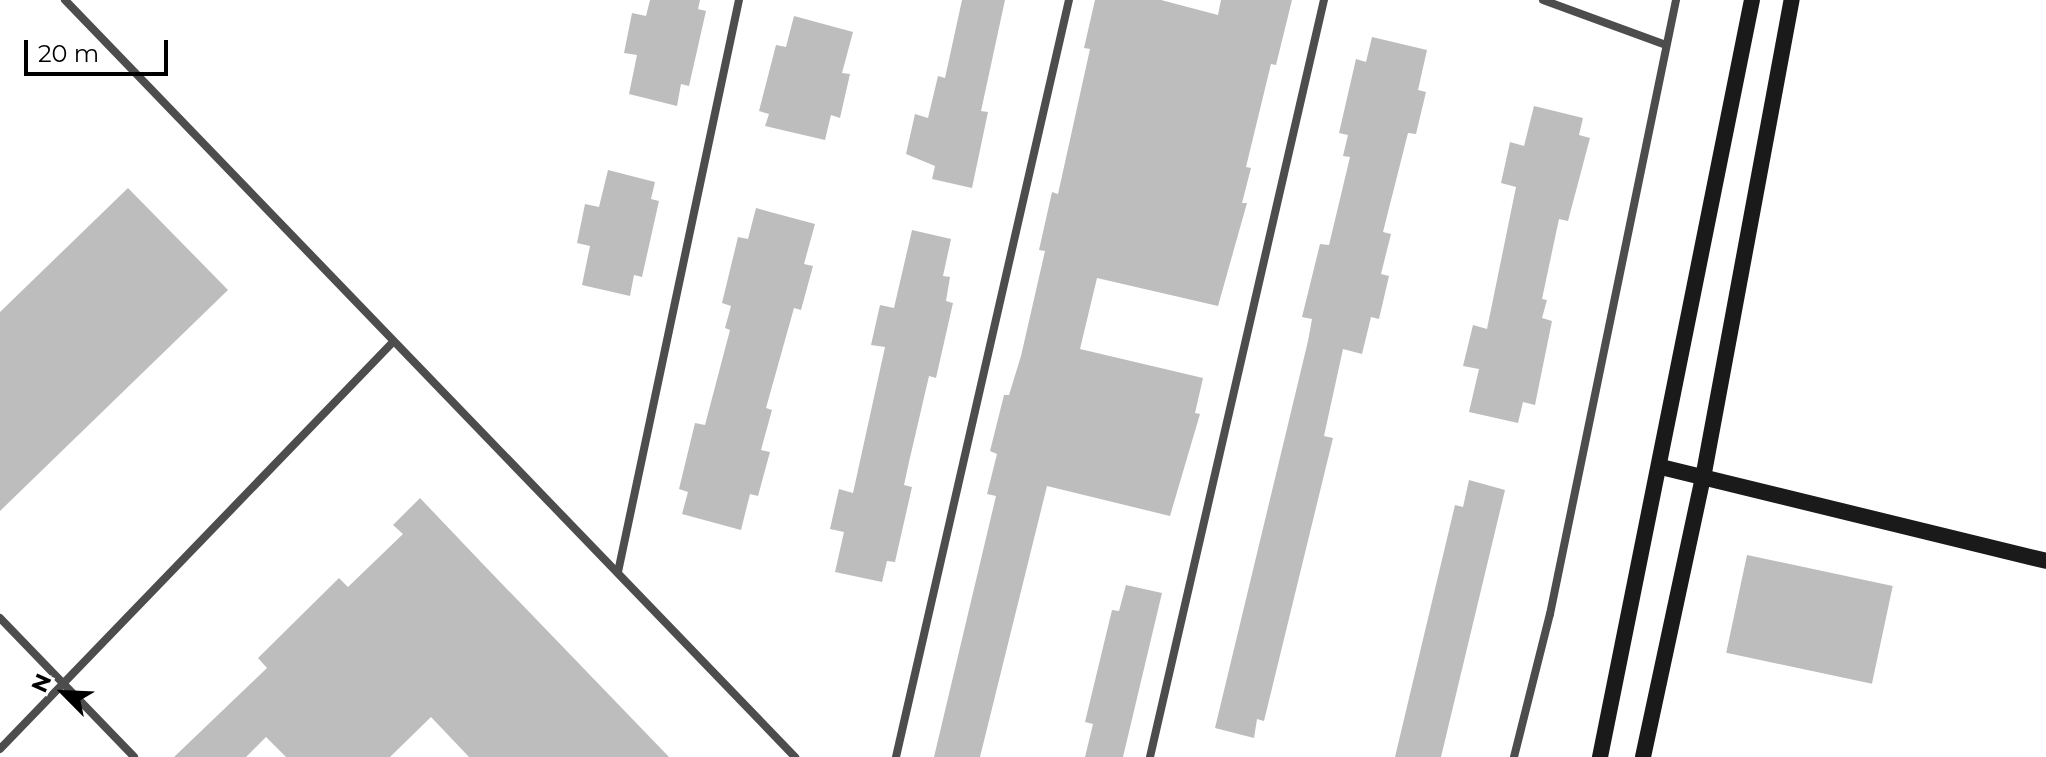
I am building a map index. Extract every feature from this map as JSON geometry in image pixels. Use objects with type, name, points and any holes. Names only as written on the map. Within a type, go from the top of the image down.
[{"type":"main road","points":[[1600,757],[1661,467],[1752,0]]},
{"type":"main road","points":[[1643,757],[1703,478],[1792,0]]},
{"type":"main road","points":[[1661,467],[2046,561]]},
{"type":"street","points":[[65,0],[391,344],[618,572],[795,757]]},
{"type":"street","points":[[618,572],[739,0]]},
{"type":"street","points":[[896,757],[1069,0]]},
{"type":"street","points":[[1150,757],[1324,0]]},
{"type":"street","points":[[1543,0],[1666,45]]},
{"type":"street","points":[[1514,757],[1550,614],[1676,0]]},
{"type":"street","points":[[0,749],[391,344]]},
{"type":"street","points":[[0,618],[134,757]]},
{"type":"building","points":[[650,0],[700,0],[698,9],[706,11],[689,86],[681,84],[677,106],[629,94],[637,55],[624,53],[632,13],[646,16]]},
{"type":"building","points":[[962,0],[1005,0],[981,111],[988,112],[972,188],[932,179],[935,166],[906,154],[915,114],[928,118],[938,76],[945,78]]},
{"type":"building","points":[[1095,0],[1161,0],[1218,15],[1221,0],[1292,0],[1276,65],[1271,64],[1246,167],[1251,168],[1242,203],[1247,203],[1218,306],[1097,278],[1080,349],[1203,378],[1195,413],[1200,414],[1170,516],[1047,486],[980,757],[934,757],[996,496],[987,494],[997,454],[990,451],[1004,395],[1009,395],[1021,356],[1045,251],[1039,250],[1052,192],[1058,194],[1090,49],[1084,48]]},
{"type":"building","points":[[794,16],[853,32],[842,73],[850,74],[840,118],[831,115],[825,140],[765,126],[769,114],[759,111],[776,45],[786,47]]},
{"type":"building","points":[[1372,37],[1427,50],[1418,90],[1426,92],[1416,134],[1408,133],[1383,232],[1391,234],[1381,274],[1389,276],[1379,319],[1371,317],[1362,354],[1343,349],[1324,436],[1333,438],[1264,721],[1257,719],[1254,738],[1215,728],[1308,341],[1312,319],[1302,317],[1320,244],[1329,245],[1350,157],[1343,156],[1348,135],[1339,133],[1356,59],[1366,62]]},
{"type":"building","points":[[1534,106],[1583,118],[1579,135],[1590,138],[1568,221],[1559,219],[1542,299],[1547,300],[1542,318],[1552,321],[1535,405],[1523,402],[1518,423],[1469,412],[1479,369],[1463,366],[1473,325],[1487,329],[1516,187],[1501,183],[1510,142],[1524,146]]},
{"type":"building","points":[[608,170],[655,182],[651,199],[659,201],[642,277],[634,275],[630,296],[582,285],[590,246],[577,243],[585,204],[599,207]]},
{"type":"building","points":[[128,188],[228,290],[0,511],[0,312]]},
{"type":"building","points":[[756,208],[815,224],[804,264],[813,266],[801,310],[794,308],[766,408],[772,410],[761,450],[770,452],[758,496],[750,494],[741,530],[682,514],[688,492],[679,489],[695,423],[705,425],[730,330],[725,328],[731,306],[722,303],[738,237],[748,239]]},
{"type":"building","points":[[912,230],[951,239],[943,276],[950,277],[946,301],[953,303],[936,378],[929,376],[909,462],[904,485],[912,487],[895,562],[887,561],[882,582],[835,572],[844,532],[830,529],[839,489],[853,493],[885,347],[871,345],[880,305],[894,308]]},
{"type":"building","points":[[1469,480],[1505,490],[1441,757],[1395,757],[1455,505],[1463,507]]},
{"type":"building","points":[[420,498],[669,757],[469,757],[431,717],[390,757],[286,757],[266,737],[246,757],[174,757],[267,668],[258,658],[339,578],[348,587],[403,534],[393,525]]},
{"type":"building","points":[[1747,555],[1893,586],[1872,684],[1726,653]]},
{"type":"building","points":[[1126,585],[1162,593],[1123,757],[1085,757],[1093,724],[1085,722],[1112,610],[1119,611]]}]
